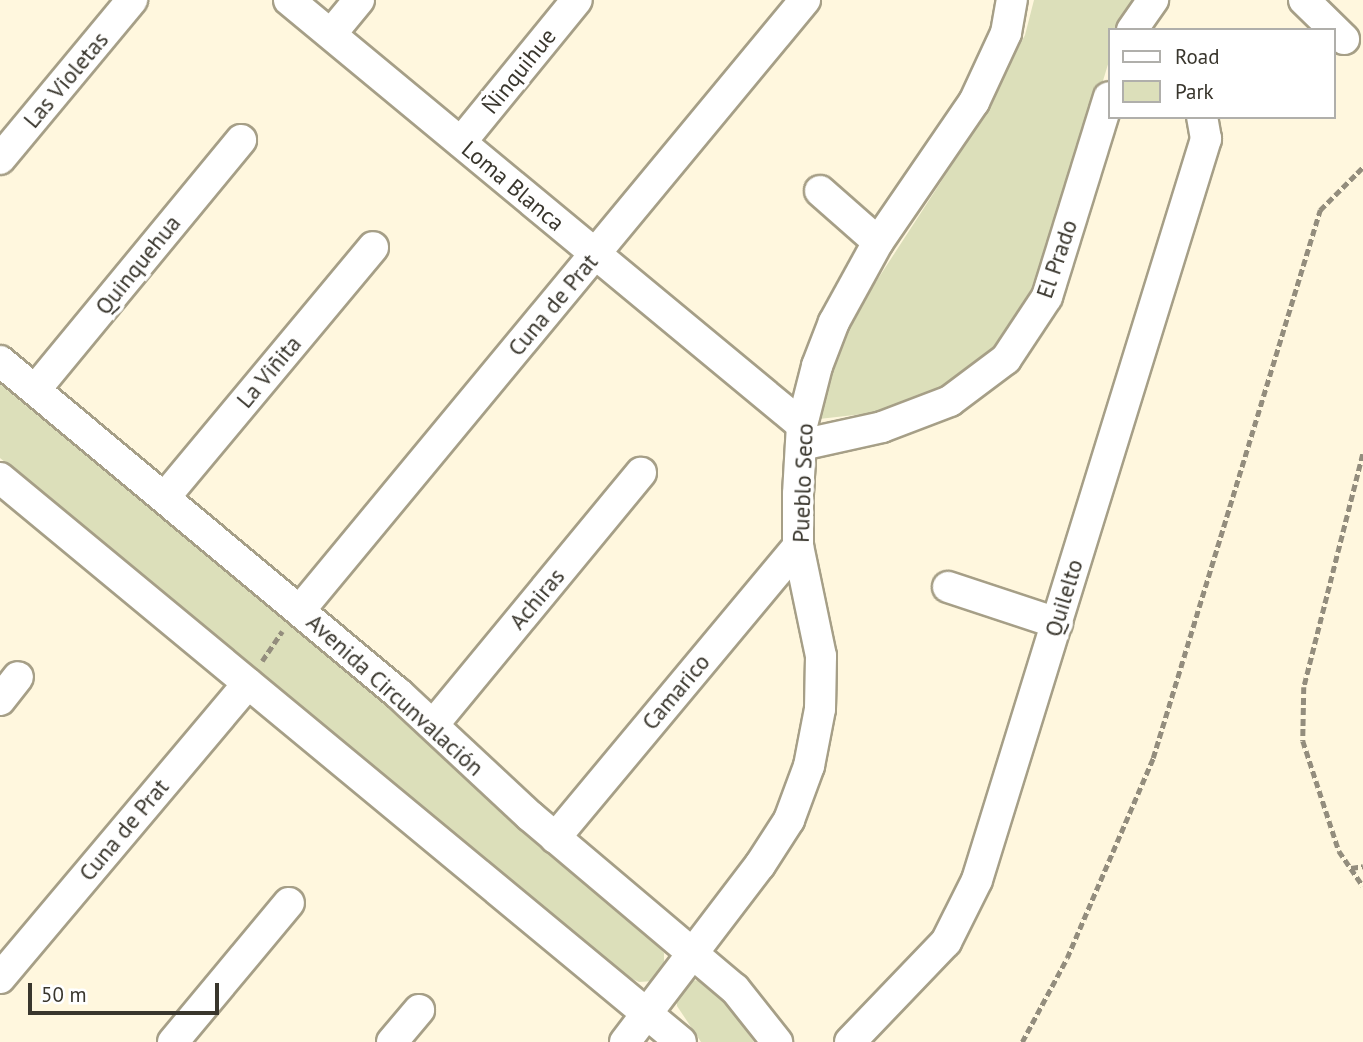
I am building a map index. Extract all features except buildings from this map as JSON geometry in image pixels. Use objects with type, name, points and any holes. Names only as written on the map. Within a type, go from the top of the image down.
[{"type":"street","name":"Las Violetas","points":[[0,159],[132,0]]},
{"type":"street","name":"Loma Blanca","points":[[289,0],[595,253],[802,435]]},
{"type":"street","points":[[331,34],[359,0]]},
{"type":"street","name":"Ñinquihue","points":[[461,142],[577,0]]},
{"type":"street","name":"Cuna de Prat","points":[[300,610],[805,0]]},
{"type":"street","name":"Pueblo Seco","points":[[625,1042],[694,955],[789,820],[809,766],[820,709],[821,656],[798,546],[802,435],[834,322],[878,242],[974,102],[1006,33],[1012,0]]},
{"type":"street","points":[[1133,28],[1153,0]]},
{"type":"street","points":[[1304,0],[1333,28]]},
{"type":"street","points":[[1335,30],[1344,39]]},
{"type":"street","name":"El Prado","points":[[802,435],[882,427],[950,401],[1006,359],[1047,297],[1108,100]]},
{"type":"street","name":"Quilelto","points":[[850,1042],[946,942],[977,880],[1206,139],[1202,119]]},
{"type":"street","name":"Quinquehua","points":[[35,390],[241,139]]},
{"type":"street","points":[[820,191],[878,242]]},
{"type":"street","name":"La Viñita","points":[[165,497],[373,247]]},
{"type":"street","name":"Avenida Circunvalación","points":[[0,361],[300,610],[433,725],[555,838],[735,989],[777,1042]]},
{"type":"street","name":"Achiras","points":[[433,725],[641,473]]},
{"type":"street","points":[[0,478],[681,1042]]},
{"type":"street","name":"Camarico","points":[[555,838],[798,546]]},
{"type":"street","points":[[947,587],[1057,623]]},
{"type":"street","name":"Cuna de Prat","points":[[0,978],[248,682]]},
{"type":"street","points":[[173,1042],[289,903]]},
{"type":"street","points":[[392,1042],[419,1010]]},
{"type":"path","points":[[1022,1042],[1067,957],[1153,758],[1320,210],[1363,167]]},
{"type":"path","points":[[1363,454],[1304,687],[1303,741],[1339,851],[1363,886]]},
{"type":"path","points":[[248,682],[300,610]]},
{"type":"path","points":[[1351,868],[1363,866]]},
{"type":"green space","points":[[1034,0],[1139,0],[1122,28],[1108,28],[1108,64],[1036,301],[991,358],[946,393],[881,412],[819,419],[846,328],[974,131],[1025,35]]},
{"type":"green space","points":[[0,384],[395,713],[653,941],[664,953],[664,968],[654,981],[639,982],[624,975],[0,458]]},
{"type":"green space","points":[[689,980],[705,981],[722,997],[754,1042],[701,1042],[677,1006],[677,992]]}]
